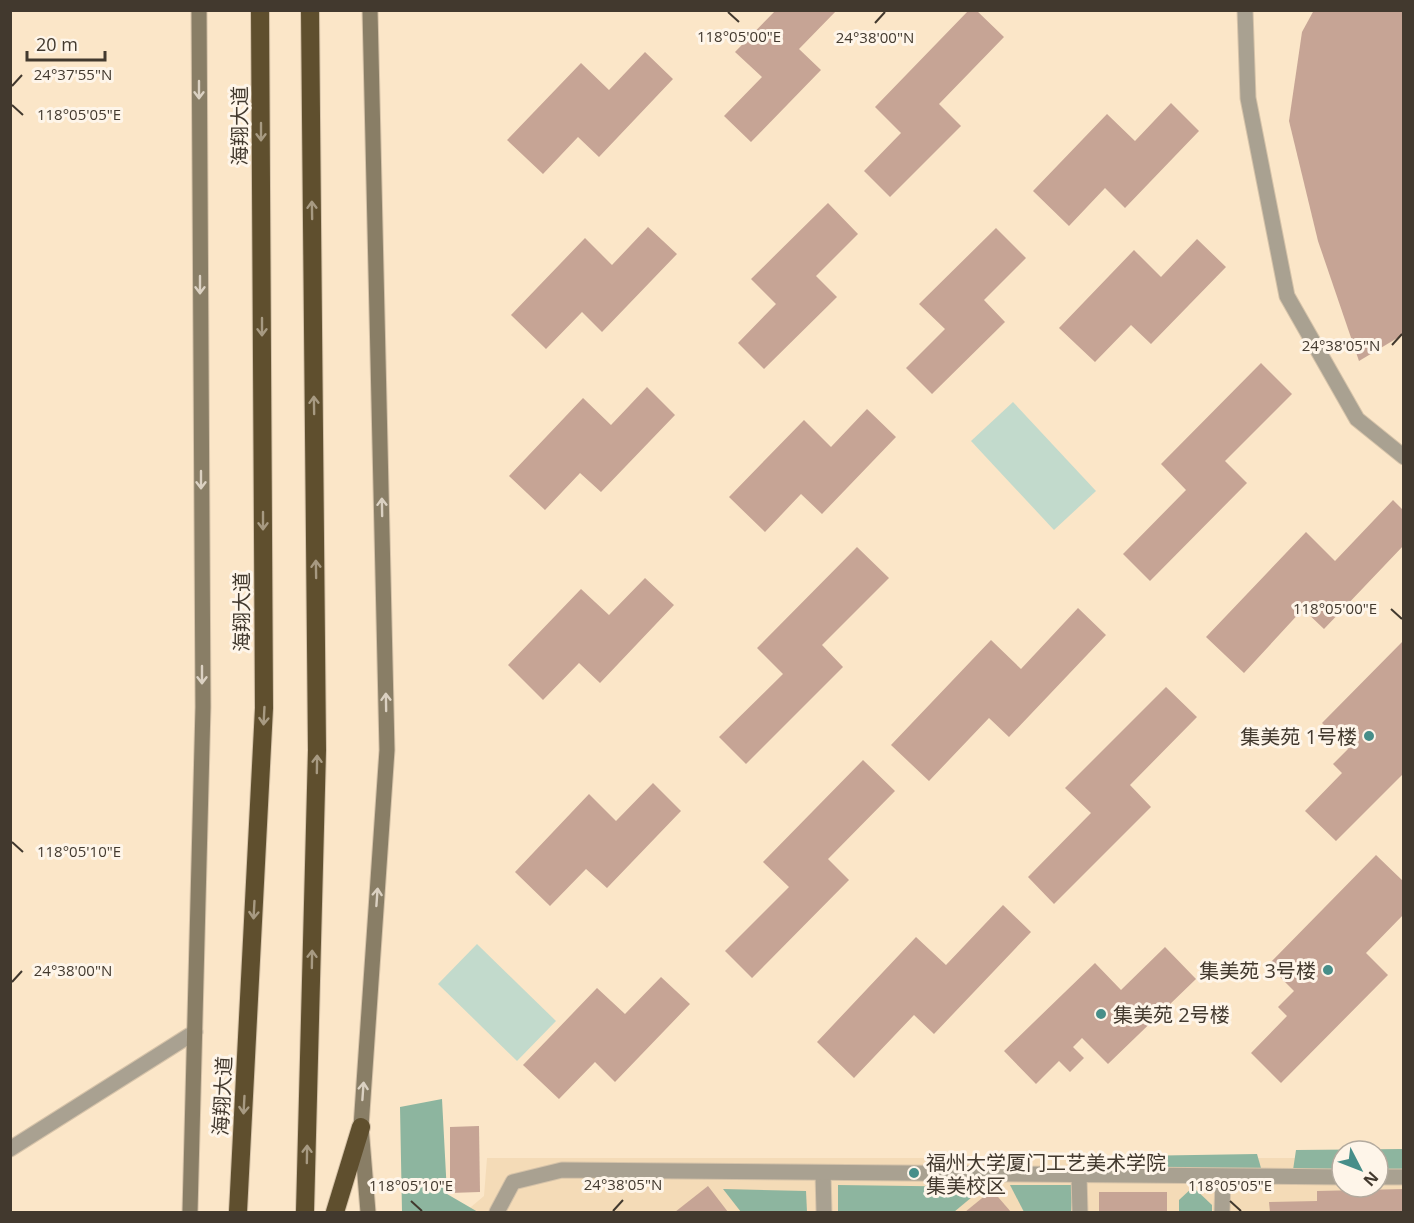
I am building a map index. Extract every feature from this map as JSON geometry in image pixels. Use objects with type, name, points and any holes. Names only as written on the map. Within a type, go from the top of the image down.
[{"type":"highway","name":"海翔大道","points":[[238,1212],[264,708],[260,10]]},
{"type":"highway","points":[[305,1212],[317,750],[310,10]]},
{"type":"highway","points":[[335,1212],[361,1127]]},
{"type":"street","points":[[190,1212],[203,707],[199,10]]},
{"type":"street","points":[[368,1212],[361,1127],[387,750],[370,10]]},
{"type":"street","points":[[1245,10],[1248,98],[1287,296],[1357,419],[1404,457]]},
{"type":"street","points":[[10,1149],[195,1032]]},
{"type":"street","points":[[497,1212],[513,1182],[562,1170],[1330,1177]]},
{"type":"street","points":[[824,1173],[824,1212]]},
{"type":"street","points":[[1079,1176],[1080,1212]]},
{"type":"street","points":[[1222,1212],[1223,1177]]},
{"type":"shaded area","name":"福州大学厦门工艺美术学院 集美校区","points":[[487,1158],[1330,1158],[1330,1199],[1390,1199],[1390,1158],[1403,1158],[1403,1212],[465,1212],[484,1196]]},
{"type":"green space","points":[[1013,402],[1096,491],[1054,530],[971,441]]},
{"type":"green space","points":[[477,944],[556,1021],[517,1061],[438,984]]},
{"type":"green space","points":[[442,1099],[447,1194],[478,1212],[402,1212],[400,1107]]},
{"type":"green space","points":[[1390,1149],[1403,1149],[1403,1170],[1390,1170]]},
{"type":"green space","points":[[1296,1150],[1330,1150],[1330,1170],[1293,1170]]},
{"type":"green space","points":[[1257,1154],[1261,1168],[1133,1171],[1132,1156]]},
{"type":"green space","points":[[838,1185],[984,1187],[954,1212],[838,1212]]},
{"type":"green space","points":[[1010,1185],[1073,1185],[1071,1212],[1024,1212]]},
{"type":"green space","points":[[1193,1187],[1212,1205],[1212,1212],[1179,1212],[1179,1200]]},
{"type":"green space","points":[[723,1189],[806,1191],[807,1212],[741,1212]]},
{"type":"building","points":[[776,10],[837,10],[799,49],[821,70],[751,142],[724,116],[762,77],[735,52]]},
{"type":"building","points":[[969,10],[976,10],[1004,37],[939,104],[961,126],[890,197],[864,171],[901,133],[875,107]]},
{"type":"building","points":[[1314,10],[1404,10],[1404,334],[1359,361],[1318,241],[1289,121],[1302,32]]},
{"type":"building","points":[[645,52],[673,79],[599,157],[578,137],[543,174],[507,140],[581,63],[609,90]]},
{"type":"building","points":[[1171,103],[1199,131],[1125,208],[1105,188],[1069,226],[1033,191],[1107,114],[1135,141]]},
{"type":"building","points":[[828,203],[858,234],[816,276],[837,297],[764,369],[738,343],[776,304],[751,279]]},
{"type":"building","points":[[648,227],[677,254],[602,332],[582,312],[546,349],[511,315],[585,238],[612,265]]},
{"type":"building","points":[[996,228],[1026,258],[984,300],[1005,322],[932,394],[906,368],[945,329],[919,304]]},
{"type":"building","points":[[1197,239],[1226,267],[1151,344],[1131,325],[1095,362],[1059,328],[1134,250],[1161,277]]},
{"type":"building","points":[[1261,363],[1292,394],[1225,461],[1247,483],[1150,581],[1123,554],[1186,490],[1161,464]]},
{"type":"building","points":[[647,387],[675,415],[601,492],[580,473],[545,510],[509,476],[583,398],[611,425]]},
{"type":"building","points":[[867,409],[896,437],[822,514],[801,494],[765,532],[729,497],[804,420],[831,447]]},
{"type":"building","points":[[1393,500],[1404,511],[1404,545],[1324,629],[1303,609],[1244,673],[1206,637],[1306,532],[1335,561]]},
{"type":"building","points":[[857,547],[889,578],[822,645],[843,667],[746,764],[719,737],[783,674],[757,648]]},
{"type":"building","points":[[645,578],[674,605],[600,683],[579,663],[543,700],[508,665],[581,589],[609,615]]},
{"type":"building","points":[[1078,608],[1106,635],[1009,737],[989,718],[929,781],[891,745],[991,640],[1021,669]]},
{"type":"building","name":"集美苑 1号楼","points":[[1404,640],[1404,773],[1336,841],[1305,811],[1342,773],[1333,764],[1348,749],[1322,723]]},
{"type":"building","points":[[1166,687],[1197,717],[1130,785],[1151,807],[1054,904],[1028,877],[1091,813],[1065,788]]},
{"type":"building","points":[[863,760],[895,791],[828,859],[849,880],[752,978],[725,951],[789,887],[763,862]]},
{"type":"building","points":[[653,783],[681,811],[607,888],[586,869],[550,906],[515,872],[589,794],[616,821]]},
{"type":"building","name":"集美苑 3号楼","points":[[1376,855],[1404,882],[1404,914],[1366,953],[1388,975],[1281,1083],[1251,1053],[1287,1016],[1278,1007],[1294,991],[1268,965]]},
{"type":"building","points":[[1003,905],[1031,932],[934,1034],[914,1015],[854,1078],[817,1042],[916,937],[946,965]]},
{"type":"building","name":"集美苑 2号楼","points":[[1165,947],[1196,979],[1108,1064],[1082,1038],[1073,1047],[1084,1058],[1070,1072],[1059,1061],[1036,1084],[1004,1051],[1095,963],[1121,990]]},
{"type":"building","points":[[661,977],[690,1004],[615,1082],[595,1062],[559,1099],[523,1065],[597,988],[625,1014]]},
{"type":"building","points":[[479,1126],[480,1192],[450,1193],[450,1127]]},
{"type":"building","points":[[708,1186],[728,1212],[675,1212]]},
{"type":"building","points":[[1390,1189],[1404,1189],[1404,1212],[1270,1212],[1269,1202],[1317,1201],[1317,1191],[1330,1191],[1330,1199],[1390,1199]]},
{"type":"building","points":[[992,1190],[1011,1212],[965,1212]]},
{"type":"building","points":[[1099,1192],[1167,1192],[1167,1212],[1099,1212]]},
{"type":"place","name":"集美苑 1号楼","points":[[1369,736]]},
{"type":"place","name":"集美苑 3号楼","points":[[1328,970]]},
{"type":"place","name":"集美苑 2号楼","points":[[1101,1014]]},
{"type":"place","name":"福州大学厦门工艺美术学院 集美校区","points":[[914,1173]]}]
